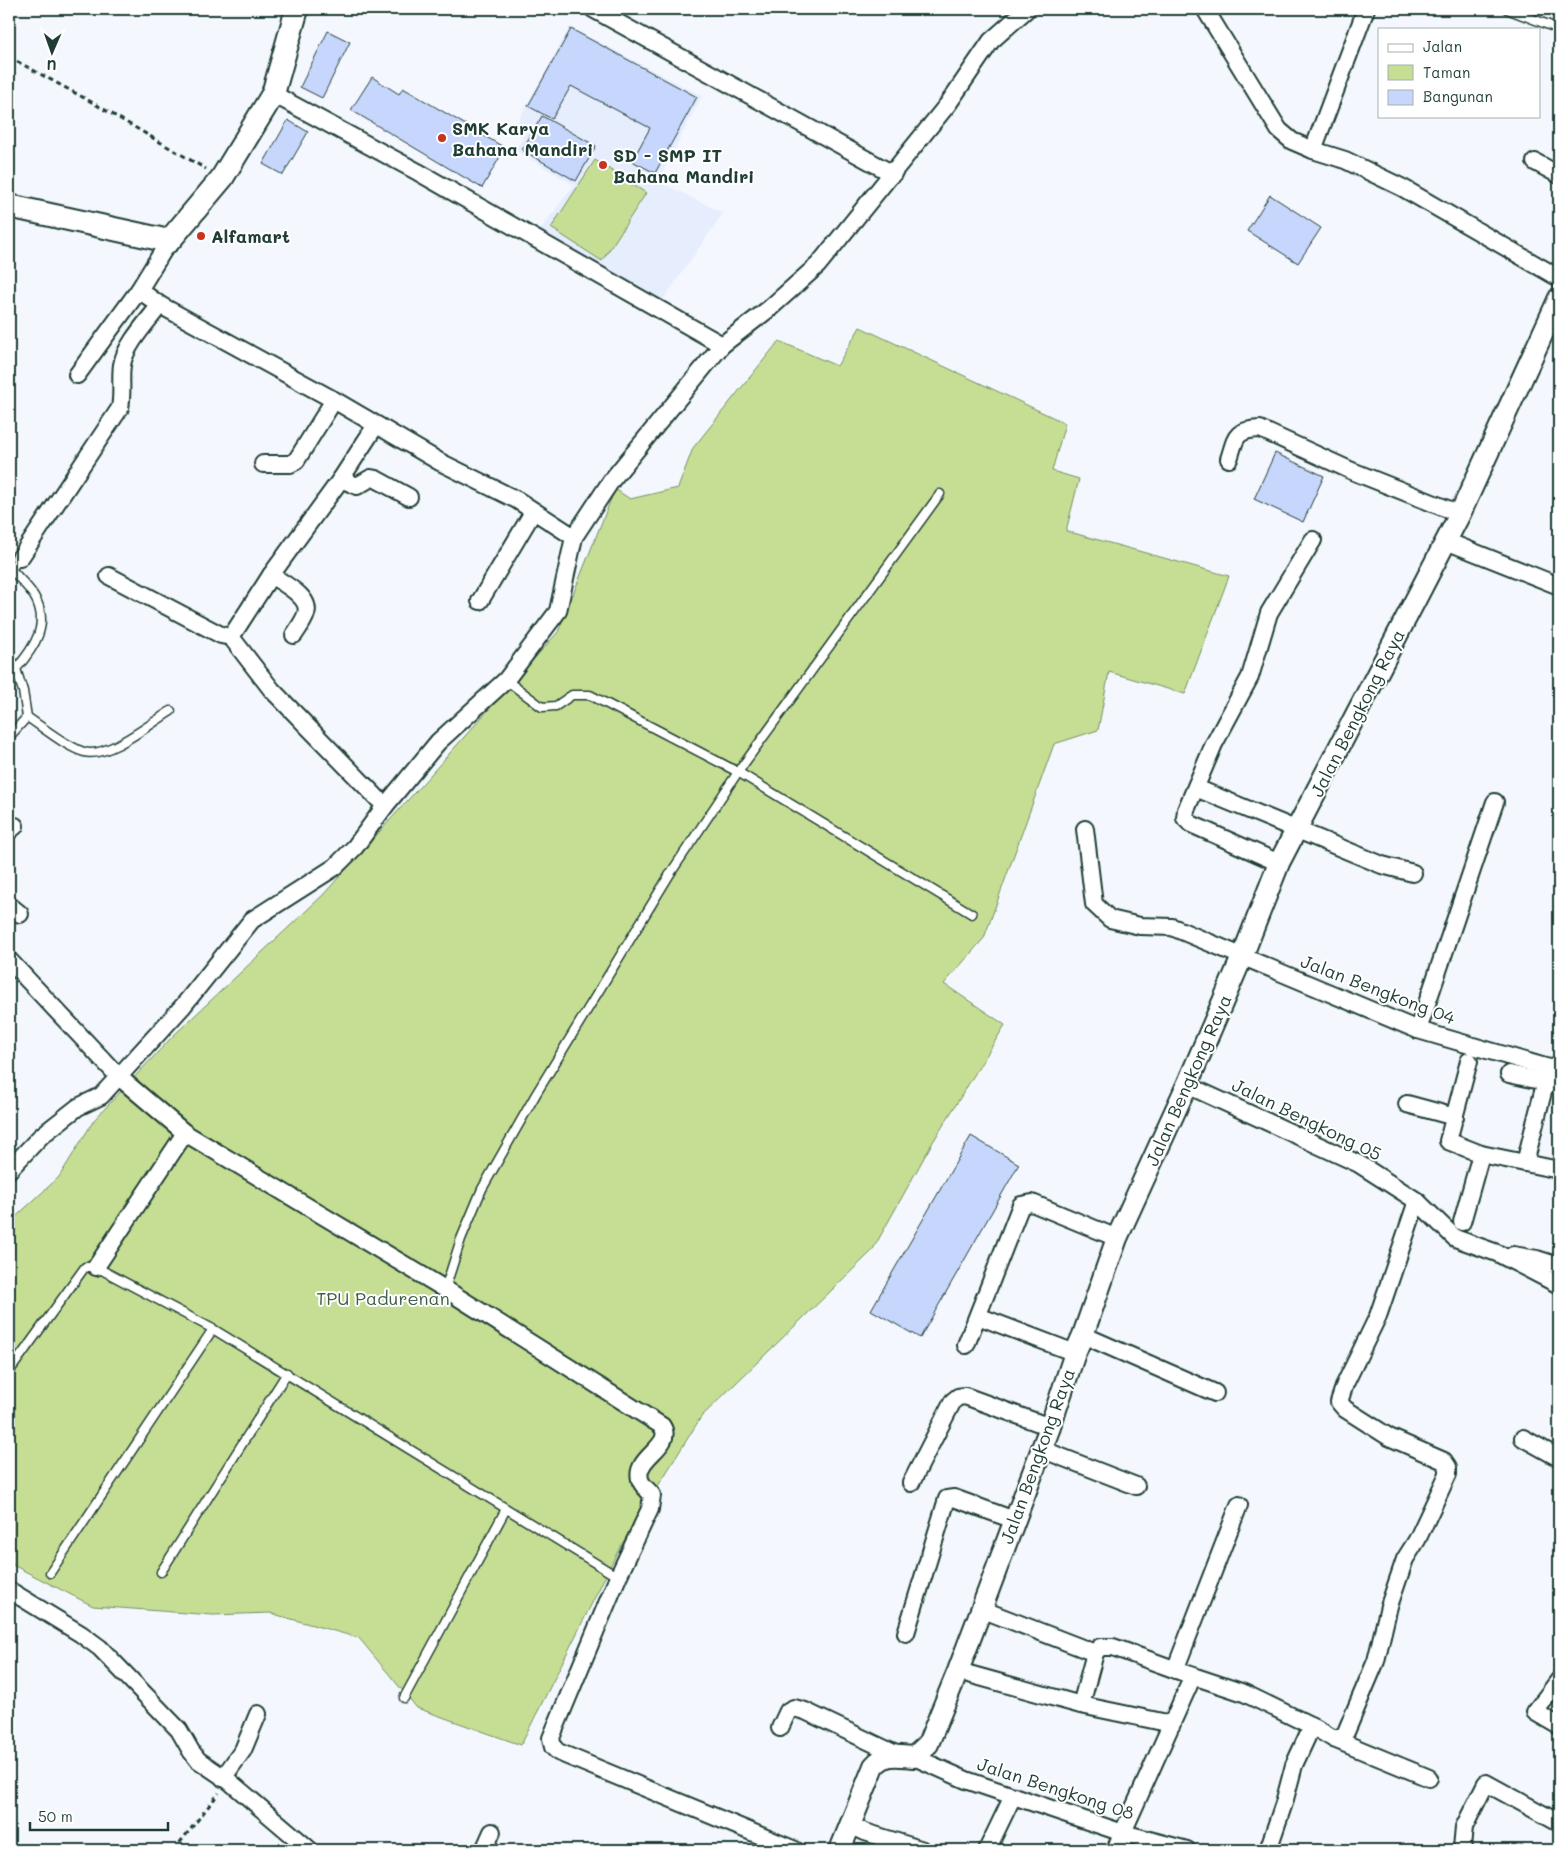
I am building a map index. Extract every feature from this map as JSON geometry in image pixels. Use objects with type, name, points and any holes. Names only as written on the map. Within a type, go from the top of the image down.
[{"type":"main road","points":[[9,206],[169,241],[222,178],[273,94],[297,9]]},
{"type":"street","points":[[593,9],[893,174]]},
{"type":"street","points":[[1205,9],[1279,130],[1292,142],[1346,160],[1403,188],[1559,278]]},
{"type":"street","points":[[1313,150],[1366,9]]},
{"type":"street","points":[[9,1170],[41,1136],[78,1107],[101,1096],[183,1006],[252,920],[335,867],[356,847],[385,806],[438,742],[506,680],[558,611],[574,537],[610,481],[722,344],[770,308],[818,265],[948,104],[991,41],[1018,11]]},
{"type":"street","points":[[273,94],[418,172],[722,344]]},
{"type":"street","points":[[1535,162],[1559,175]]},
{"type":"street","points":[[77,374],[139,290],[169,241]]},
{"type":"street","points":[[139,290],[160,304],[334,400],[440,462],[518,500],[533,512],[574,537]]},
{"type":"street","points":[[13,566],[120,408],[123,394],[122,365],[128,349],[160,304]]},
{"type":"street","name":"Jalan Bengkong Raya","points":[[907,1757],[928,1744],[958,1671],[1042,1449],[1117,1238],[1187,1085],[1242,957],[1279,863],[1460,514],[1557,308]]},
{"type":"street","points":[[263,464],[290,464],[296,461],[334,400]]},
{"type":"street","points":[[231,637],[271,575],[341,479],[376,425]]},
{"type":"street","points":[[1229,459],[1237,436],[1246,429],[1260,429],[1352,471],[1460,514]]},
{"type":"street","points":[[341,479],[358,486],[371,478],[376,479],[409,497]]},
{"type":"street","points":[[480,601],[533,512]]},
{"type":"street","points":[[1279,863],[1191,824],[1185,818],[1186,810],[1214,744],[1250,677],[1269,613],[1313,540]]},
{"type":"street","points":[[1446,540],[1559,586]]},
{"type":"street","points":[[271,575],[302,598],[307,606],[306,615],[294,635]]},
{"type":"street","points":[[109,576],[221,635],[231,637],[272,690],[385,806]]},
{"type":"street","points":[[1196,788],[1382,865],[1413,873]]},
{"type":"street","points":[[1418,1030],[1495,802]]},
{"type":"street","name":"Jalan Bengkong 04","points":[[1085,829],[1094,904],[1110,918],[1140,926],[1172,927],[1418,1030],[1553,1076]]},
{"type":"street","points":[[9,960],[118,1078],[185,1133],[445,1289],[662,1426],[665,1431],[665,1438],[641,1466],[640,1481],[652,1495],[650,1510],[618,1577],[551,1738],[553,1747],[558,1752],[795,1850]]},
{"type":"street","points":[[1469,1061],[1448,1141],[1481,1154],[1559,1170]]},
{"type":"street","points":[[1509,1074],[1553,1076],[1525,1163]]},
{"type":"street","name":"Jalan Bengkong 05","points":[[1187,1085],[1359,1164],[1417,1201],[1455,1238],[1497,1253],[1559,1285]]},
{"type":"street","points":[[1407,1104],[1454,1117]]},
{"type":"street","points":[[96,1266],[185,1133]]},
{"type":"street","points":[[1462,1222],[1481,1154]]},
{"type":"street","points":[[1334,1739],[1343,1736],[1346,1732],[1376,1661],[1389,1606],[1405,1559],[1417,1540],[1448,1474],[1448,1467],[1444,1461],[1389,1436],[1345,1409],[1340,1402],[1345,1384],[1378,1316],[1417,1201]]},
{"type":"street","points":[[966,1345],[1021,1205],[1032,1203],[1117,1238]]},
{"type":"street","points":[[1497,1253],[1536,1259],[1559,1266]]},
{"type":"street","points":[[978,1316],[1075,1353]]},
{"type":"street","points":[[1083,1335],[1215,1393]]},
{"type":"street","points":[[911,1483],[953,1401],[958,1397],[965,1396],[1050,1426]]},
{"type":"street","points":[[1523,1438],[1559,1458]]},
{"type":"street","points":[[1042,1449],[1136,1486]]},
{"type":"street","points":[[906,1633],[947,1500],[954,1498],[1014,1520]]},
{"type":"street","points":[[1175,1670],[1239,1505]]},
{"type":"street","points":[[9,1590],[81,1634],[100,1648],[179,1730],[198,1760],[226,1780],[310,1850]]},
{"type":"street","points":[[981,1609],[1095,1653]]},
{"type":"street","points":[[1081,1705],[1095,1653],[1100,1647],[1113,1647],[1244,1693],[1312,1726],[1334,1739],[1429,1778]]},
{"type":"street","points":[[958,1671],[1081,1705],[1172,1724]]},
{"type":"street","points":[[1115,1850],[1193,1676]]},
{"type":"street","points":[[1559,1680],[1535,1712],[1559,1726]]},
{"type":"street","name":"Jalan Bengkong 08","points":[[780,1728],[788,1711],[794,1708],[805,1711],[907,1757],[966,1780],[1123,1832],[1187,1850]]},
{"type":"street","points":[[226,1780],[243,1750],[258,1714]]},
{"type":"street","points":[[1268,1850],[1284,1804],[1294,1765],[1312,1726]]},
{"type":"street","points":[[840,1850],[874,1766],[880,1759],[894,1756],[907,1757]]},
{"type":"street","points":[[1464,1850],[1464,1827],[1486,1783],[1559,1823]]},
{"type":"street","points":[[987,1850],[1013,1796]]},
{"type":"street","points":[[850,1825],[923,1850]]},
{"type":"street","points":[[484,1850],[492,1832]]},
{"type":"lane","points":[[1507,9],[1559,29]]},
{"type":"lane","points":[[445,1289],[461,1239],[482,1190],[526,1112],[660,890],[738,772],[940,494]]},
{"type":"lane","points":[[13,566],[34,595],[38,604],[42,627],[30,652],[12,670],[23,691],[27,717],[62,740],[84,752],[92,753],[104,751],[117,745],[171,711]]},
{"type":"lane","points":[[506,680],[542,707],[556,706],[572,695],[590,695],[738,772],[972,914]]},
{"type":"lane","points":[[9,737],[27,717]]},
{"type":"lane","points":[[9,1372],[85,1267],[96,1266],[213,1329],[618,1577]]},
{"type":"lane","points":[[50,1573],[213,1329]]},
{"type":"lane","points":[[161,1572],[287,1374]]},
{"type":"lane","points":[[404,1698],[506,1509]]},
{"type":"path","points":[[9,57],[88,100],[222,178]]},
{"type":"path","points":[[174,1850],[226,1780]]},
{"type":"shaded area","name":"SD - SMP IT Bahana Mandiri","points":[[570,27],[702,96],[658,181],[723,213],[663,300],[540,230],[574,185],[515,150],[528,130],[517,123]]},
{"type":"green space","points":[[595,160],[646,193],[602,261],[551,228]]},
{"type":"green space","name":"TPU Padurenan","points":[[860,327],[1065,423],[1052,471],[1079,479],[1066,531],[1229,576],[1185,694],[1109,672],[1098,730],[1054,744],[984,938],[944,984],[1005,1025],[931,1145],[872,1251],[701,1417],[620,1547],[521,1745],[417,1708],[359,1638],[270,1613],[213,1615],[93,1606],[9,1563],[9,1223],[59,1177],[94,1120],[173,1036],[323,895],[558,632],[615,489],[630,499],[678,488],[693,448],[779,341],[837,366]]},
{"type":"building","points":[[571,29],[697,97],[655,173],[632,161],[650,128],[571,86],[552,119],[528,106]]},
{"type":"building","points":[[328,31],[350,42],[322,98],[300,87]]},
{"type":"building","name":"SMK Karya Bahana Mandiri","points":[[372,77],[399,94],[403,88],[505,148],[482,188],[351,110]]},
{"type":"building","points":[[542,116],[596,146],[576,181],[522,150]]},
{"type":"building","points":[[288,120],[308,132],[283,175],[263,164]]},
{"type":"building","points":[[1270,195],[1321,228],[1298,263],[1247,231]]},
{"type":"building","points":[[1275,453],[1324,476],[1303,522],[1254,499]]},
{"type":"building","points":[[971,1136],[1019,1164],[920,1338],[871,1310]]},
{"type":"place","name":"SMK Karya Bahana Mandiri","points":[[442,138]]},
{"type":"place","name":"SD - SMP IT Bahana Mandiri","points":[[603,165]]},
{"type":"place","name":"Alfamart","points":[[201,236]]}]
